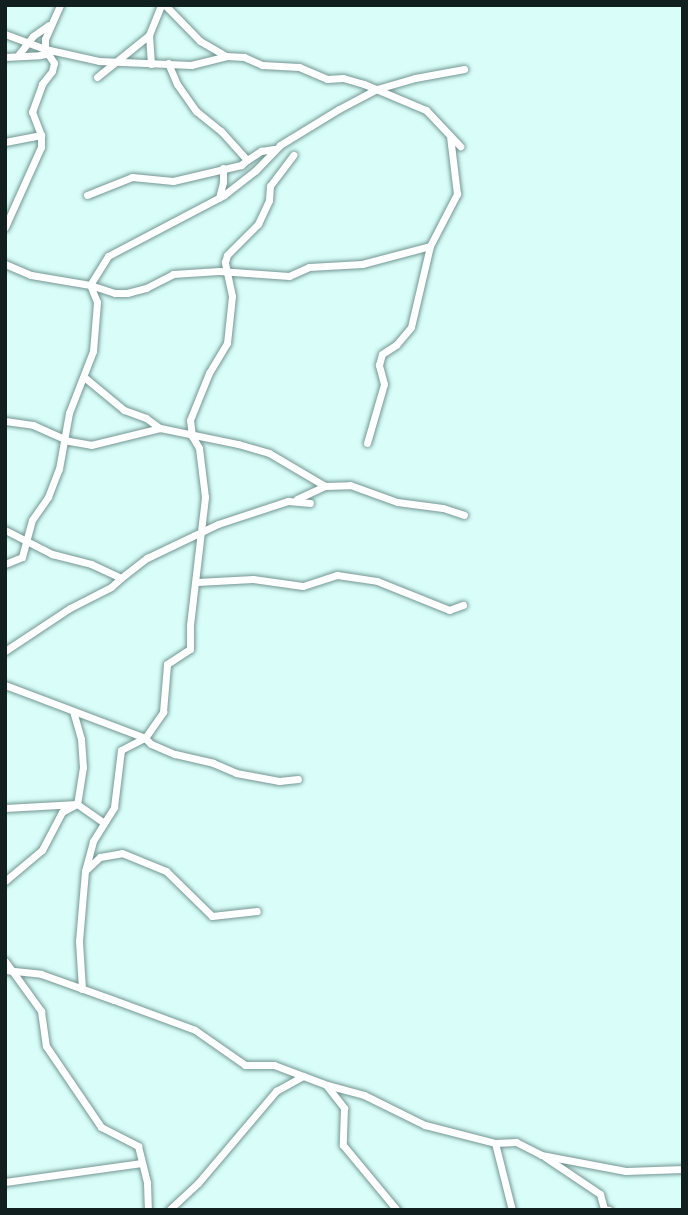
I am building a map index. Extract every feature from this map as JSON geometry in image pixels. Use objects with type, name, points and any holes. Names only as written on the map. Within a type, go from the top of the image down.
[{"type":"street","points":[[5,57],[46,54],[45,39],[60,5]]},
{"type":"street","points":[[97,77],[149,35],[163,5],[200,41],[226,56]]},
{"type":"street","points":[[19,54],[28,42],[50,24]]},
{"type":"street","points":[[5,34],[46,49],[118,62],[191,65],[226,56],[244,57],[262,65],[299,67],[327,79],[343,78],[377,89],[426,110],[460,146]]},
{"type":"street","points":[[149,35],[151,64]]},
{"type":"street","points":[[5,227],[41,147],[41,135],[32,112],[54,63],[46,49]]},
{"type":"street","points":[[168,64],[177,84],[196,110],[222,131],[247,160]]},
{"type":"street","points":[[90,285],[108,256],[131,241],[219,198],[255,171],[274,149],[339,109],[377,89],[415,78],[464,69]]},
{"type":"street","points":[[5,142],[41,135]]},
{"type":"street","points":[[367,443],[384,384],[379,365],[382,354],[396,345],[411,327],[430,246],[457,194],[450,136]]},
{"type":"street","points":[[87,195],[132,177],[173,181],[241,165],[261,151],[274,149]]},
{"type":"street","points":[[82,989],[79,942],[85,871],[93,841],[114,807],[121,750],[145,738],[163,712],[167,664],[190,649],[204,480],[199,448],[192,436],[190,420],[196,401],[227,343],[232,296],[225,271],[227,255],[258,225],[269,200],[271,186],[293,155]]},
{"type":"street","points":[[219,198],[223,169]]},
{"type":"street","points":[[5,264],[31,275],[90,285],[115,293],[127,293],[146,288],[173,274],[225,271],[289,276],[309,267],[362,264],[430,246]]},
{"type":"street","points":[[5,564],[22,557],[33,520],[51,489],[69,413],[84,377],[95,332],[96,296],[90,285]]},
{"type":"street","points":[[84,377],[124,410],[146,418],[160,428],[269,453],[325,486]]},
{"type":"street","points":[[5,421],[42,428],[64,439],[94,445],[160,428]]},
{"type":"street","points":[[5,651],[70,608],[111,587],[148,558],[201,532],[296,500],[325,486],[349,485],[397,502],[443,508],[464,515]]},
{"type":"street","points":[[296,500],[310,503]]},
{"type":"street","points":[[5,530],[52,554],[91,564],[121,578]]},
{"type":"street","points":[[197,582],[253,579],[303,586],[337,575],[377,581],[449,610],[463,605]]},
{"type":"street","points":[[5,685],[145,738],[163,750],[213,763],[236,773],[279,781],[298,779]]},
{"type":"street","points":[[73,711],[81,739],[83,767],[77,804]]},
{"type":"street","points":[[5,808],[77,804],[104,823]]},
{"type":"street","points":[[5,881],[41,850],[62,812],[77,804]]},
{"type":"street","points":[[85,871],[100,857],[122,852],[166,871],[212,916],[257,911]]},
{"type":"street","points":[[5,961],[8,970],[41,1011],[46,1046],[101,1127],[138,1146],[148,1210]]},
{"type":"street","points":[[8,970],[41,974],[195,1030],[245,1065],[274,1065],[327,1085],[364,1095],[425,1125],[495,1143],[516,1142],[541,1155],[600,1194],[604,1209],[609,1210]]},
{"type":"street","points":[[169,1210],[198,1183],[276,1091],[303,1076]]},
{"type":"street","points":[[327,1085],[344,1108],[343,1145],[397,1210]]},
{"type":"street","points":[[495,1143],[512,1210]]},
{"type":"street","points":[[541,1155],[626,1171],[683,1169]]},
{"type":"street","points":[[5,1182],[142,1163]]}]
